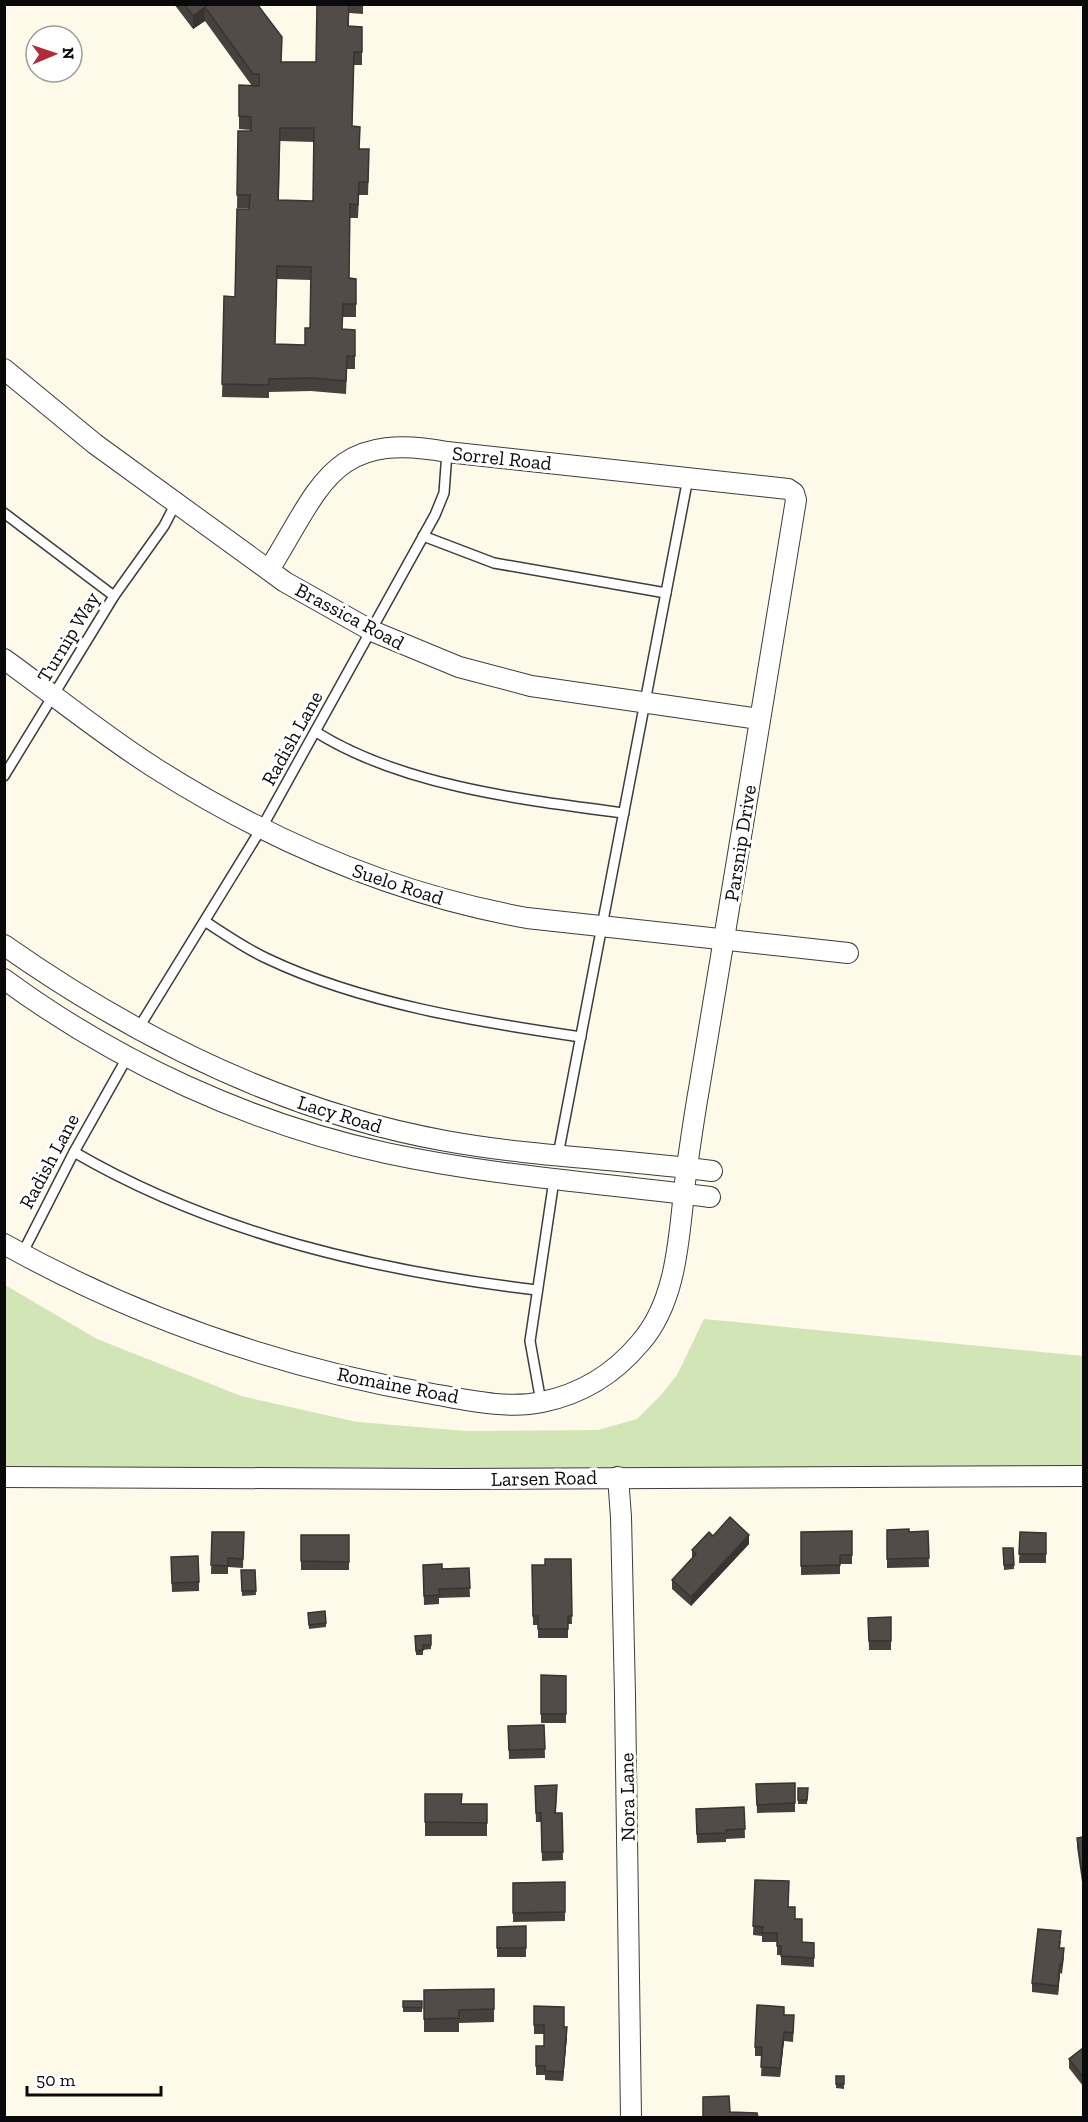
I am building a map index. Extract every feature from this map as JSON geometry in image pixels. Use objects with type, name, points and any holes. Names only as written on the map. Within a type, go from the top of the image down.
[{"type":"street","name":"Brassica Road","points":[[4,369],[95,444],[177,501],[269,570],[317,602],[372,631],[459,667],[531,686],[759,719]]},
{"type":"street","name":"Sorrel Road","points":[[269,570],[319,486],[333,470],[354,455],[388,446],[414,446],[447,452],[788,489],[794,493]]},
{"type":"street","name":"Parsnip Drive","points":[[684,1194],[796,500],[794,493]]},
{"type":"street","name":"Suelo Road","points":[[4,659],[153,767],[261,830],[327,860],[422,894],[478,909],[602,927],[848,952]]},
{"type":"street","name":"Lacy Road","points":[[4,945],[54,979],[138,1029],[214,1068],[331,1113],[449,1142],[712,1171]]},
{"type":"street","name":"Lacy Road","points":[[4,978],[62,1018],[184,1085],[232,1105],[357,1146],[433,1162],[554,1180],[710,1197]]},
{"type":"street","name":"Romaine Road","points":[[4,1244],[94,1290],[151,1315],[255,1351],[350,1377],[415,1391],[507,1404],[541,1402],[591,1385],[623,1360],[652,1329],[671,1282],[684,1194]]},
{"type":"street","name":"Larsen Road","points":[[4,1477],[1083,1476]]},
{"type":"street","name":"Nora Lane","points":[[618,1477],[626,1695],[631,2118]]},
{"type":"lane","name":"Radish Lane","points":[[138,1029],[261,830],[423,536],[444,493],[447,452]]},
{"type":"lane","points":[[558,1155],[688,478]]},
{"type":"lane","name":"Turnip Way","points":[[4,776],[114,596],[167,521],[177,501]]},
{"type":"lane","points":[[4,513],[114,596]]},
{"type":"lane","points":[[423,536],[494,563],[666,593]]},
{"type":"lane","points":[[316,732],[334,743],[374,760],[460,786],[522,799],[624,813]]},
{"type":"lane","points":[[206,922],[269,960],[356,990],[458,1018],[581,1037]]},
{"type":"lane","name":"Radish Lane","points":[[22,1254],[74,1152],[128,1056]]},
{"type":"lane","points":[[74,1152],[110,1173],[164,1198],[291,1242],[405,1270],[537,1290]]},
{"type":"lane","points":[[541,1402],[530,1349],[554,1180]]},
{"type":"green space","points":[[5,1285],[97,1339],[241,1396],[357,1422],[466,1431],[598,1430],[637,1419],[677,1375],[704,1319],[1083,1356],[1083,1469],[5,1467]]},
{"type":"building","points":[[184,4],[257,4],[282,37],[281,62],[316,62],[317,4],[349,4],[348,26],[362,27],[362,52],[354,52],[352,126],[360,127],[359,149],[369,149],[368,182],[359,182],[358,205],[350,204],[349,278],[356,279],[356,304],[343,304],[342,329],[355,330],[355,356],[347,356],[346,381],[311,378],[269,379],[269,385],[222,384],[224,296],[235,297],[237,209],[249,209],[250,195],[237,195],[238,131],[251,131],[251,117],[239,116],[239,85],[259,86],[259,74],[253,74],[205,7],[193,16]],"holes":[[[280,128],[314,128],[313,201],[278,200]],[[277,266],[311,267],[310,328],[305,328],[305,345],[275,344]]]},
{"type":"building","points":[[730,1517],[749,1535],[691,1597],[672,1580],[696,1554],[692,1550],[709,1532],[713,1536]]},
{"type":"building","points":[[909,1529],[909,1532],[928,1531],[929,1558],[887,1559],[887,1530]]},
{"type":"building","points":[[852,1531],[852,1555],[840,1555],[840,1565],[801,1566],[801,1532]]},
{"type":"building","points":[[212,1532],[244,1532],[243,1559],[228,1558],[228,1566],[211,1565]]},
{"type":"building","points":[[1020,1532],[1046,1533],[1046,1554],[1019,1554]]},
{"type":"building","points":[[301,1535],[349,1535],[349,1562],[301,1561]]},
{"type":"building","points":[[1003,1548],[1013,1548],[1014,1565],[1004,1565]]},
{"type":"building","points":[[198,1556],[199,1582],[172,1583],[171,1557]]},
{"type":"building","points":[[545,1559],[571,1559],[572,1616],[568,1616],[568,1629],[538,1629],[538,1616],[533,1616],[532,1565],[545,1565]]},
{"type":"building","points":[[442,1564],[442,1569],[469,1568],[470,1588],[439,1589],[439,1595],[424,1596],[423,1565]]},
{"type":"building","points":[[241,1570],[255,1570],[256,1591],[242,1591]]},
{"type":"building","points":[[325,1611],[326,1623],[309,1625],[308,1613]]},
{"type":"building","points":[[891,1617],[891,1641],[869,1641],[868,1618]]},
{"type":"building","points":[[431,1635],[431,1645],[423,1645],[423,1650],[416,1651],[415,1636]]},
{"type":"building","points":[[541,1675],[566,1676],[566,1714],[541,1714]]},
{"type":"building","points":[[544,1725],[545,1749],[509,1750],[508,1726]]},
{"type":"building","points":[[795,1783],[795,1803],[757,1805],[756,1784]]},
{"type":"building","points":[[557,1785],[555,1813],[562,1813],[563,1852],[542,1852],[541,1813],[536,1813],[535,1786]]},
{"type":"building","points":[[798,1788],[808,1788],[807,1800],[798,1800]]},
{"type":"building","points":[[425,1794],[462,1794],[461,1804],[487,1804],[487,1823],[425,1822]]},
{"type":"building","points":[[744,1807],[745,1829],[726,1830],[726,1833],[697,1834],[696,1809]]},
{"type":"building","points":[[1083,1837],[1083,1873],[1082,1873],[1077,1838]]},
{"type":"building","points":[[755,1880],[789,1881],[788,1907],[795,1907],[795,1919],[802,1919],[802,1942],[814,1943],[814,1958],[781,1956],[781,1946],[777,1946],[777,1933],[762,1933],[763,1927],[753,1926]]},
{"type":"building","points":[[565,1882],[565,1912],[513,1913],[513,1883]]},
{"type":"building","points":[[526,1926],[526,1948],[497,1948],[497,1927]]},
{"type":"building","points":[[1038,1929],[1061,1931],[1059,1948],[1064,1948],[1058,1986],[1032,1983]]},
{"type":"building","points":[[494,1989],[494,2009],[459,2010],[459,2018],[424,2019],[424,1990]]},
{"type":"building","points":[[403,2001],[422,2001],[422,2008],[403,2007]]},
{"type":"building","points":[[757,2005],[784,2007],[784,2015],[794,2015],[793,2033],[784,2032],[780,2068],[761,2067],[762,2047],[755,2047]]},
{"type":"building","points":[[534,2006],[564,2007],[564,2027],[567,2027],[563,2072],[545,2071],[545,2066],[536,2066],[536,2046],[544,2046],[544,2025],[534,2025]]},
{"type":"building","points":[[1083,2048],[1083,2077],[1069,2059]]},
{"type":"building","points":[[836,2076],[844,2076],[844,2084],[836,2084]]},
{"type":"building","points":[[729,2096],[730,2112],[757,2113],[758,2118],[703,2118],[703,2097]]}]
